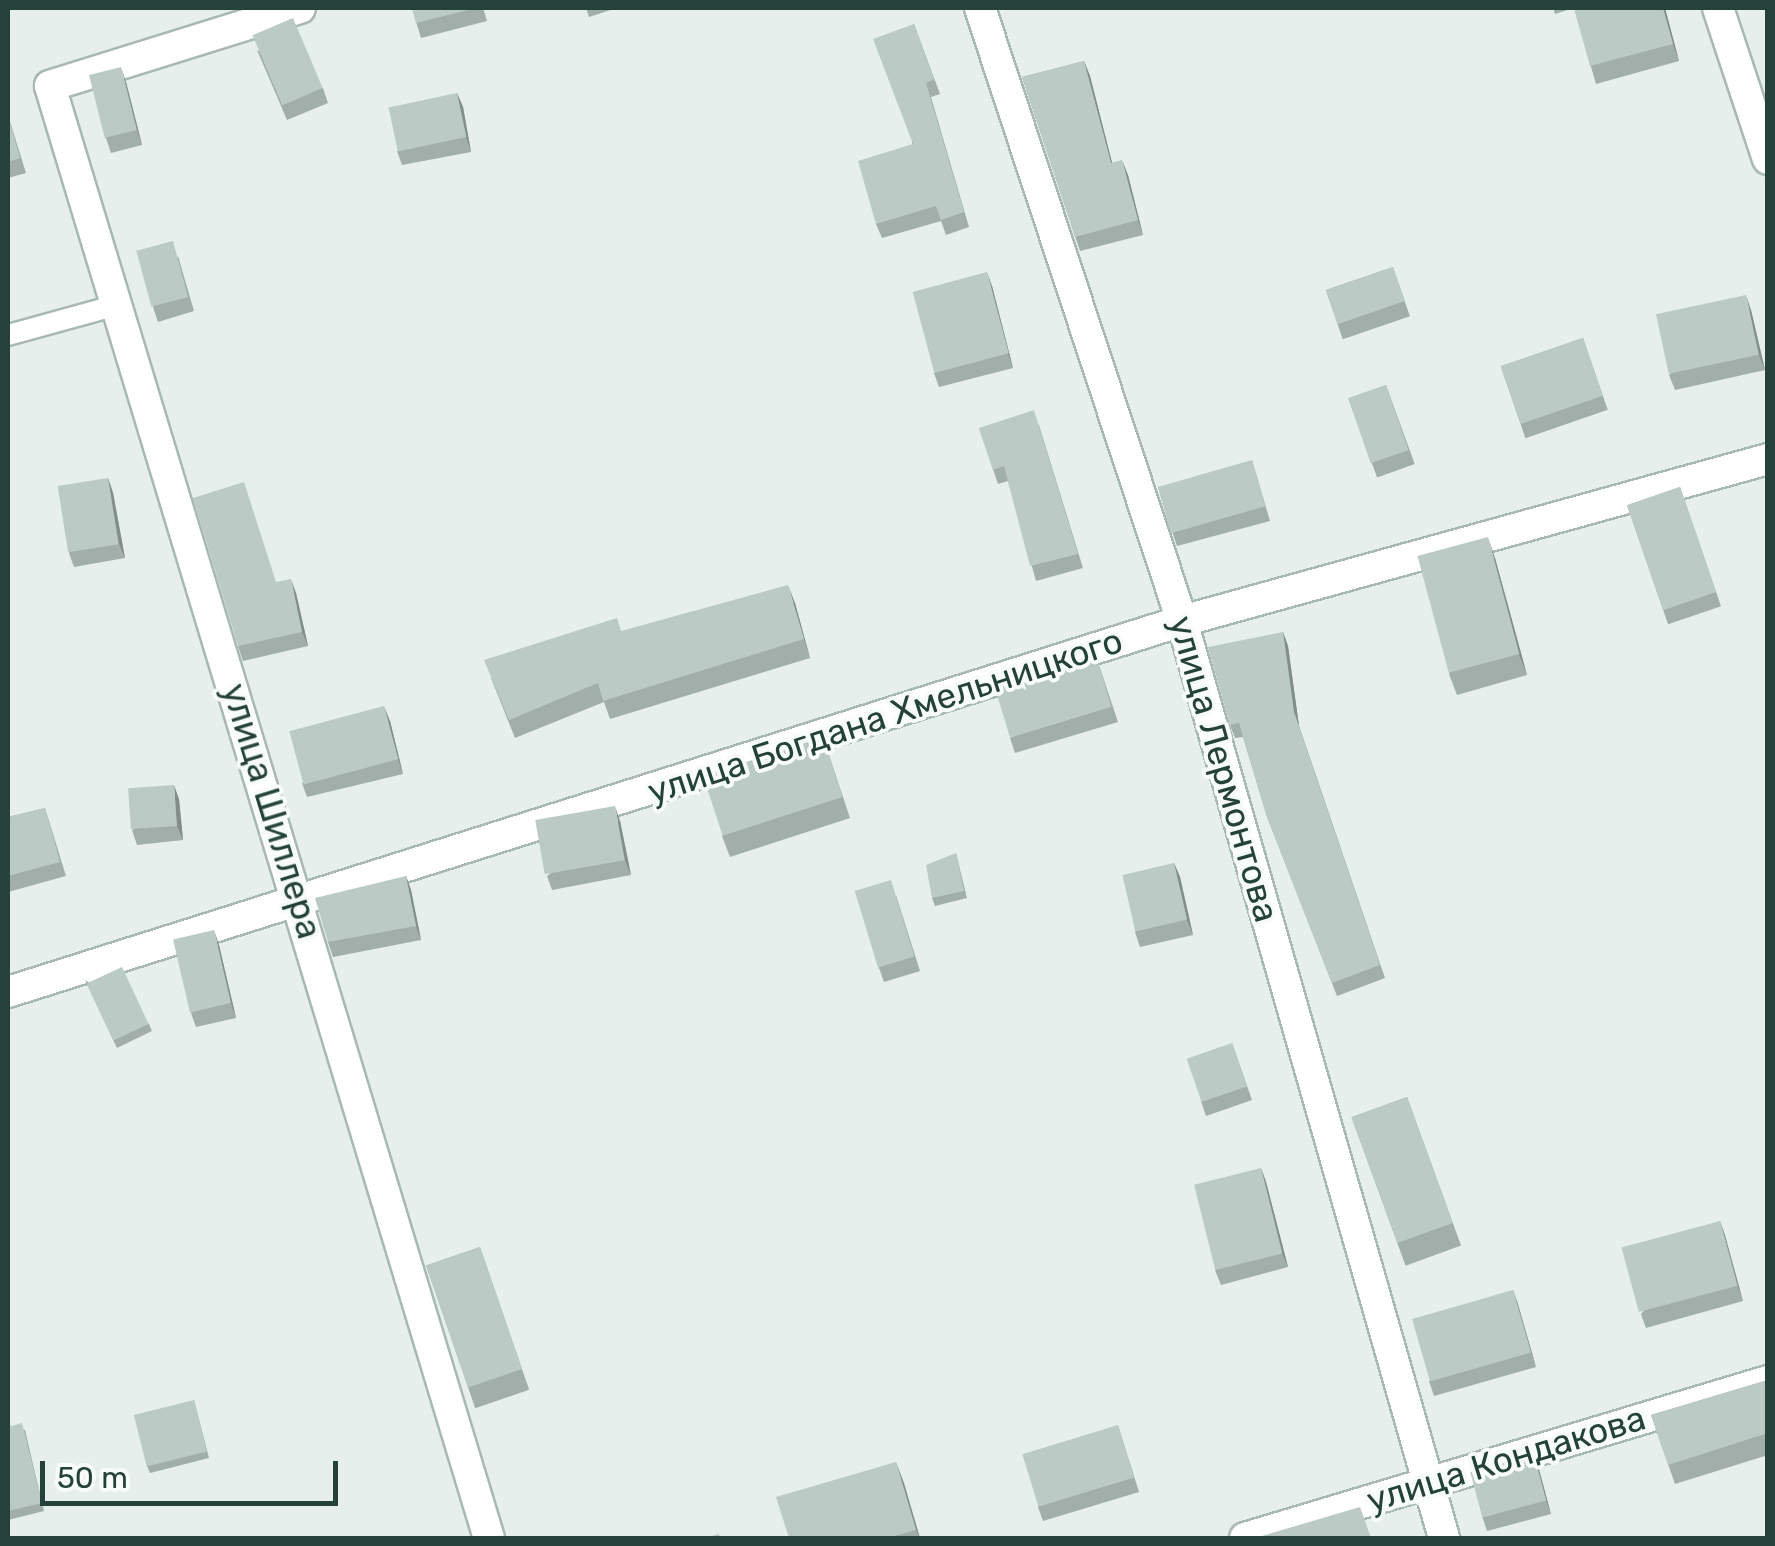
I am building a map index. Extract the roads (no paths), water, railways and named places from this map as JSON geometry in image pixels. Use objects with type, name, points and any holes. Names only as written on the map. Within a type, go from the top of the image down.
[{"type":"street","name":"улица Шиллера","points":[[300,8],[50,86],[300,902],[489,1538]]},
{"type":"street","name":"улица Лермонтова","points":[[980,8],[1182,621],[1444,1538]]},
{"type":"street","points":[[1718,8],[1768,159]]},
{"type":"street","name":"улица Богдана Хмельницкого","points":[[8,992],[1182,621],[1768,459]]},
{"type":"street","name":"улица Кондакова","points":[[1244,1538],[1768,1381]]},
{"type":"lane","points":[[8,335],[117,305]]}]
